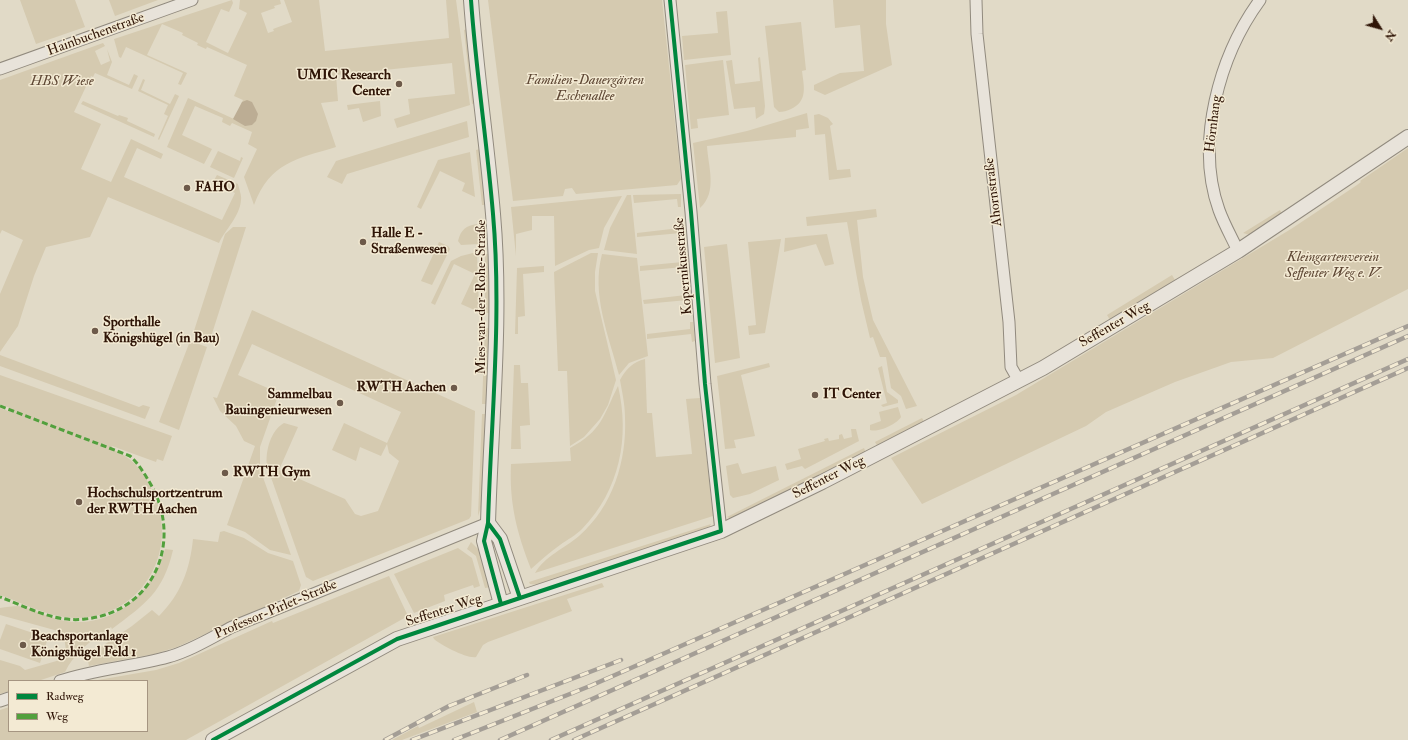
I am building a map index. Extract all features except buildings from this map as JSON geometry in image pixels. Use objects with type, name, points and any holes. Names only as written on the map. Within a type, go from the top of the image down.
[{"type":"street","name":"Hainbuchenstraße","points":[[0,69],[192,0]]},
{"type":"street","name":"Mies-van-der-Rohe-Straße","points":[[471,0],[493,214],[495,264],[495,322],[488,522],[484,541],[501,604]]},
{"type":"street","name":"Kopernikusstraße","points":[[670,0],[691,212],[705,384],[721,531]]},
{"type":"street","name":"Ahornstraße","points":[[976,0],[977,34],[1007,307],[1011,367],[1019,381]]},
{"type":"street","name":"Hörnhang","points":[[1238,251],[1219,210],[1213,186],[1209,155],[1212,116],[1219,87],[1230,56],[1242,28],[1260,0]]},
{"type":"street","name":"Seffenter Weg","points":[[213,740],[397,639],[721,531],[822,482],[1019,381],[1238,251],[1408,137]]},
{"type":"street","points":[[488,522],[500,539],[520,598]]},
{"type":"street","name":"Professor-Pirlet-Straße","points":[[64,680],[93,672],[169,657],[195,646],[232,627],[488,522]]},
{"type":"green space","points":[[20,0],[75,0],[85,27],[36,44]]},
{"type":"green space","points":[[109,0],[158,0],[115,16]]},
{"type":"green space","points":[[232,0],[233,3],[229,12],[221,9],[206,42],[228,53],[247,13],[239,9],[240,0],[280,0],[281,4],[261,13],[268,33],[274,31],[273,29],[292,22],[284,0],[319,0],[325,51],[449,38],[446,0],[456,0],[470,105],[397,128],[394,119],[410,114],[408,99],[455,94],[452,63],[336,75],[338,101],[321,103],[336,147],[286,164],[268,179],[254,205],[244,177],[257,149],[248,144],[252,132],[232,123],[230,126],[222,122],[223,118],[195,106],[182,135],[212,149],[204,164],[167,147],[188,98],[234,119],[243,100],[234,96],[247,65],[207,47],[206,49],[197,45],[198,43],[182,35],[183,33],[162,24],[147,55],[187,73],[181,85],[178,84],[183,73],[126,47],[121,58],[119,57],[114,39]]},
{"type":"green space","name":"Familien-Dauergärten Eschenallee","points":[[488,0],[662,0],[681,179],[677,185],[576,194],[572,188],[565,189],[563,196],[513,201]]},
{"type":"green space","points":[[833,0],[886,0],[886,24],[892,65],[825,95],[814,90],[814,85],[840,73],[864,71],[860,25],[835,28]]},
{"type":"green space","points":[[727,11],[731,55],[684,60],[682,36],[718,33],[716,12]]},
{"type":"green space","points":[[801,22],[806,70],[802,71],[804,93],[800,102],[796,106],[784,112],[779,112],[774,107],[765,26]]},
{"type":"green space","points":[[467,29],[475,103],[472,104],[464,30]]},
{"type":"green space","name":"HBS Wiese","points":[[103,43],[105,46],[95,51],[101,65],[110,61],[107,49],[112,62],[107,75],[129,85],[134,74],[138,76],[132,89],[95,73],[93,77],[91,76],[74,112],[101,124],[81,169],[111,182],[131,139],[163,154],[161,159],[137,148],[124,177],[222,220],[235,193],[213,182],[217,175],[238,184],[241,198],[238,212],[219,243],[108,197],[90,237],[46,247],[34,276],[18,326],[0,352],[0,294],[23,240],[2,230],[0,234],[0,80]]},
{"type":"green space","points":[[760,57],[765,106],[764,114],[756,119],[755,107],[734,109],[726,61],[732,60],[735,84],[760,81],[758,58]]},
{"type":"green space","points":[[723,60],[729,115],[697,119],[698,128],[691,129],[685,65]]},
{"type":"green space","points":[[143,79],[145,80],[141,90],[170,104],[175,94],[179,96],[159,140],[158,139],[168,116],[164,114],[168,105],[138,91]]},
{"type":"green space","points":[[83,101],[118,116],[128,118],[127,121],[155,134],[154,137],[81,104]]},
{"type":"green space","points":[[380,101],[381,116],[363,122],[359,108],[348,110],[347,105]]},
{"type":"green space","points":[[807,113],[809,128],[796,130],[796,137],[707,146],[711,178],[710,187],[706,202],[700,208],[693,143],[747,131]]},
{"type":"green space","points":[[819,114],[828,118],[833,124],[830,126],[837,170],[850,169],[851,177],[829,180],[825,134],[815,135],[814,115]]},
{"type":"green space","points":[[467,121],[469,137],[347,174],[342,184],[327,177],[336,161]]},
{"type":"green space","name":"Kleingartenverein Seffenter Weg e. V.","points":[[1408,148],[1408,289],[1273,358],[1231,362],[1175,382],[1106,412],[1086,426],[922,504],[891,458],[1016,395],[1291,229],[1357,185],[1361,182],[1360,181]]},
{"type":"green space","points":[[480,149],[486,205],[482,205],[476,150]]},
{"type":"green space","points":[[218,151],[240,161],[241,157],[243,158],[234,178],[210,167]]},
{"type":"green space","points":[[470,152],[475,197],[462,191],[465,183],[440,171],[421,209],[417,207],[438,160]]},
{"type":"green space","points":[[681,194],[681,207],[678,207],[677,199],[634,203],[633,195]]},
{"type":"green space","points":[[627,195],[631,195],[637,254],[604,250],[610,228]]},
{"type":"green space","points":[[622,196],[604,228],[599,248],[589,250],[555,266],[554,216],[532,216],[532,230],[516,234],[516,256],[511,207]]},
{"type":"green space","points":[[876,209],[877,217],[857,220],[863,277],[873,320],[917,406],[906,409],[901,396],[891,388],[886,357],[880,357],[873,337],[870,338],[861,300],[847,222],[807,226],[806,217]]},
{"type":"green space","points":[[1280,210],[1283,216],[1250,235],[1243,233]]},
{"type":"green space","points":[[683,220],[685,242],[682,242],[681,233],[637,237],[637,233],[680,228],[680,221]]},
{"type":"green space","points":[[477,224],[479,244],[461,245],[458,241],[462,231],[467,227]]},
{"type":"green space","points":[[233,227],[246,227],[210,340],[193,334],[225,234]]},
{"type":"green space","points":[[827,234],[834,264],[825,266],[816,244],[784,252],[785,238]]},
{"type":"green space","points":[[781,239],[765,333],[749,335],[748,326],[756,325],[748,242]]},
{"type":"green space","points":[[439,242],[448,246],[450,249],[432,285],[421,281]]},
{"type":"green space","points":[[727,244],[740,358],[715,363],[704,247]]},
{"type":"green space","points":[[477,252],[479,312],[461,304],[475,274],[454,264],[435,305],[431,303],[451,261],[461,256]]},
{"type":"green space","points":[[591,253],[598,253],[595,272],[595,291],[616,380],[608,405],[600,419],[584,437],[570,446],[567,371],[558,371],[554,272]]},
{"type":"green space","points":[[686,253],[689,275],[685,275],[684,267],[640,271],[640,266],[683,262],[683,254]]},
{"type":"green space","points":[[485,254],[489,254],[489,313],[485,313]]},
{"type":"green space","points":[[602,254],[637,258],[648,356],[629,363],[619,375],[606,330],[600,300],[599,269]]},
{"type":"green space","points":[[544,266],[544,272],[523,274],[525,316],[518,317],[518,334],[515,334],[517,268]]},
{"type":"green space","points":[[1172,275],[1175,280],[1110,320],[1107,315]]},
{"type":"green space","points":[[686,287],[690,287],[692,305],[689,305],[688,300],[644,304],[643,300],[686,295]]},
{"type":"green space","points":[[252,310],[475,411],[471,516],[469,519],[313,581],[306,577],[267,466],[268,448],[272,436],[279,426],[284,423],[298,427],[279,470],[345,499],[355,514],[361,516],[378,511],[399,461],[389,453],[387,444],[381,456],[360,447],[356,461],[332,450],[344,423],[387,443],[401,412],[252,344],[238,375],[279,393],[260,447],[260,469],[291,555],[270,550],[245,532],[227,525],[255,446],[244,441],[236,426],[220,411],[213,397],[217,398]]},
{"type":"green space","points":[[690,322],[693,322],[695,341],[692,342],[691,334],[647,339],[647,334],[690,329]]},
{"type":"green space","points":[[485,328],[489,328],[486,404],[482,404]]},
{"type":"green space","points":[[190,341],[207,347],[179,430],[159,422]]},
{"type":"green space","points":[[0,355],[139,407],[143,405],[150,407],[145,419],[0,366]]},
{"type":"green space","points":[[645,359],[647,413],[652,413],[656,457],[692,454],[686,399],[700,398],[713,516],[535,573],[544,562],[579,536],[591,524],[609,497],[616,482],[625,434],[625,417],[620,380],[630,366]]},
{"type":"green space","points":[[769,363],[770,367],[741,375],[755,436],[734,440],[736,448],[725,449],[717,376]]},
{"type":"green space","points":[[514,365],[520,365],[521,383],[528,383],[530,425],[520,426],[521,449],[511,449]]},
{"type":"green space","points":[[882,366],[887,392],[898,400],[898,403],[883,407],[881,405],[887,403],[878,368]]},
{"type":"green space","name":"Hochschulsportzentrum der RWTH Aachen","points":[[0,375],[172,436],[163,461],[157,459],[156,462],[112,446],[112,449],[130,459],[139,468],[147,480],[159,509],[162,532],[159,554],[151,574],[138,592],[121,606],[100,615],[75,618],[56,616],[46,613],[0,595],[0,408],[11,412],[12,409],[0,404]]},
{"type":"green space","points":[[618,386],[623,424],[622,443],[619,462],[605,497],[595,514],[582,529],[553,550],[531,569],[515,518],[511,492],[511,464],[571,461],[570,448],[581,442],[595,429],[605,414]]},
{"type":"green space","points":[[898,407],[901,417],[899,420],[882,429],[873,431],[870,430],[870,425],[881,421],[879,412]]},
{"type":"green space","points":[[482,414],[485,414],[482,504],[478,516]]},
{"type":"green space","points":[[922,418],[925,423],[878,447],[875,442]]},
{"type":"green space","points":[[851,429],[856,429],[859,441],[805,469],[802,466],[787,470],[785,464],[801,459],[798,449],[825,441],[824,439],[828,438],[829,441],[839,439],[839,435],[842,434],[844,439],[852,437]]},
{"type":"green space","points":[[864,448],[866,453],[732,519],[727,517]]},
{"type":"green space","points":[[738,463],[742,474],[776,466],[779,480],[750,494],[733,498],[730,495],[726,466]]},
{"type":"green space","points":[[711,524],[709,528],[540,585],[530,584],[529,582]]},
{"type":"green space","points":[[224,531],[244,538],[268,553],[293,561],[301,585],[299,591],[177,647],[154,654],[89,666],[89,655],[132,626],[152,610],[159,616],[167,608],[179,590],[187,571],[193,539],[218,542],[220,532]]},
{"type":"green space","points":[[471,542],[480,551],[491,587],[485,588],[476,556],[467,549]]},
{"type":"green space","points":[[458,548],[472,558],[480,586],[474,588],[473,585],[444,595],[445,601],[414,613],[394,574]]},
{"type":"green space","points":[[165,549],[173,550],[164,577],[151,596],[134,612],[112,629],[111,627],[88,643],[77,654],[65,672],[41,680],[8,680],[8,691],[0,694],[0,660],[20,666],[25,670],[67,658],[64,636],[58,631],[0,615],[0,608],[18,606],[65,621],[83,622],[99,619],[115,613],[141,593],[151,580]]},
{"type":"green space","points":[[389,576],[408,616],[186,740],[0,740],[0,710],[8,707],[8,732],[148,732],[148,680],[98,680],[156,670],[179,663],[272,621],[273,623]]},
{"type":"green space","points":[[602,583],[604,587],[567,599],[572,611],[488,642],[483,645],[476,657],[467,656],[454,651],[437,642],[433,637]]},
{"type":"green space","name":"Beachsportanlage Königshügel Feld 1","points":[[6,624],[48,638],[40,663],[0,649],[0,640]]},
{"type":"green space","points":[[474,702],[477,712],[402,740],[392,740],[418,726],[419,728]]},
{"type":"shaded area","points":[[247,100],[252,102],[258,114],[256,121],[252,125],[245,126],[233,119],[242,102]]},
{"type":"railway","points":[[454,740],[590,686],[1408,326]]},
{"type":"railway","points":[[500,740],[1408,336]]},
{"type":"railway","points":[[551,740],[1408,359]]},
{"type":"railway","points":[[574,740],[1408,368]]},
{"type":"railway","points":[[412,740],[621,660]]},
{"type":"railway","points":[[385,740],[449,706],[527,675]]},
{"type":"marked path","points":[[0,406],[130,456],[150,483],[160,505],[164,528],[163,550],[156,570],[145,588],[129,603],[109,614],[85,619],[63,619],[41,613],[0,597]]},
{"type":"cycle path","points":[[471,0],[493,214],[496,291],[495,368],[488,523],[484,541],[501,604]]},
{"type":"cycle path","points":[[213,740],[397,639],[721,531],[705,384],[691,212],[670,0]]},
{"type":"cycle path","points":[[488,523],[500,539],[520,598]]},
{"type":"place","name":"UMIC Research Center","points":[[399,84]]},
{"type":"place","name":"FAHO","points":[[187,188]]},
{"type":"place","name":"Halle E - Straßenwesen","points":[[363,242]]},
{"type":"place","name":"Sporthalle Königshügel (in Bau)","points":[[95,331]]},
{"type":"place","name":"RWTH Aachen","points":[[454,388]]},
{"type":"place","name":"IT Center","points":[[815,395]]},
{"type":"place","name":"Sammelbau Bauingenieurwesen","points":[[340,403]]},
{"type":"place","name":"RWTH Gym","points":[[225,473]]},
{"type":"place","name":"Hochschulsportzentrum der RWTH Aachen","points":[[79,502]]},
{"type":"place","name":"Beachsportanlage Königshügel Feld 1","points":[[23,645]]}]
